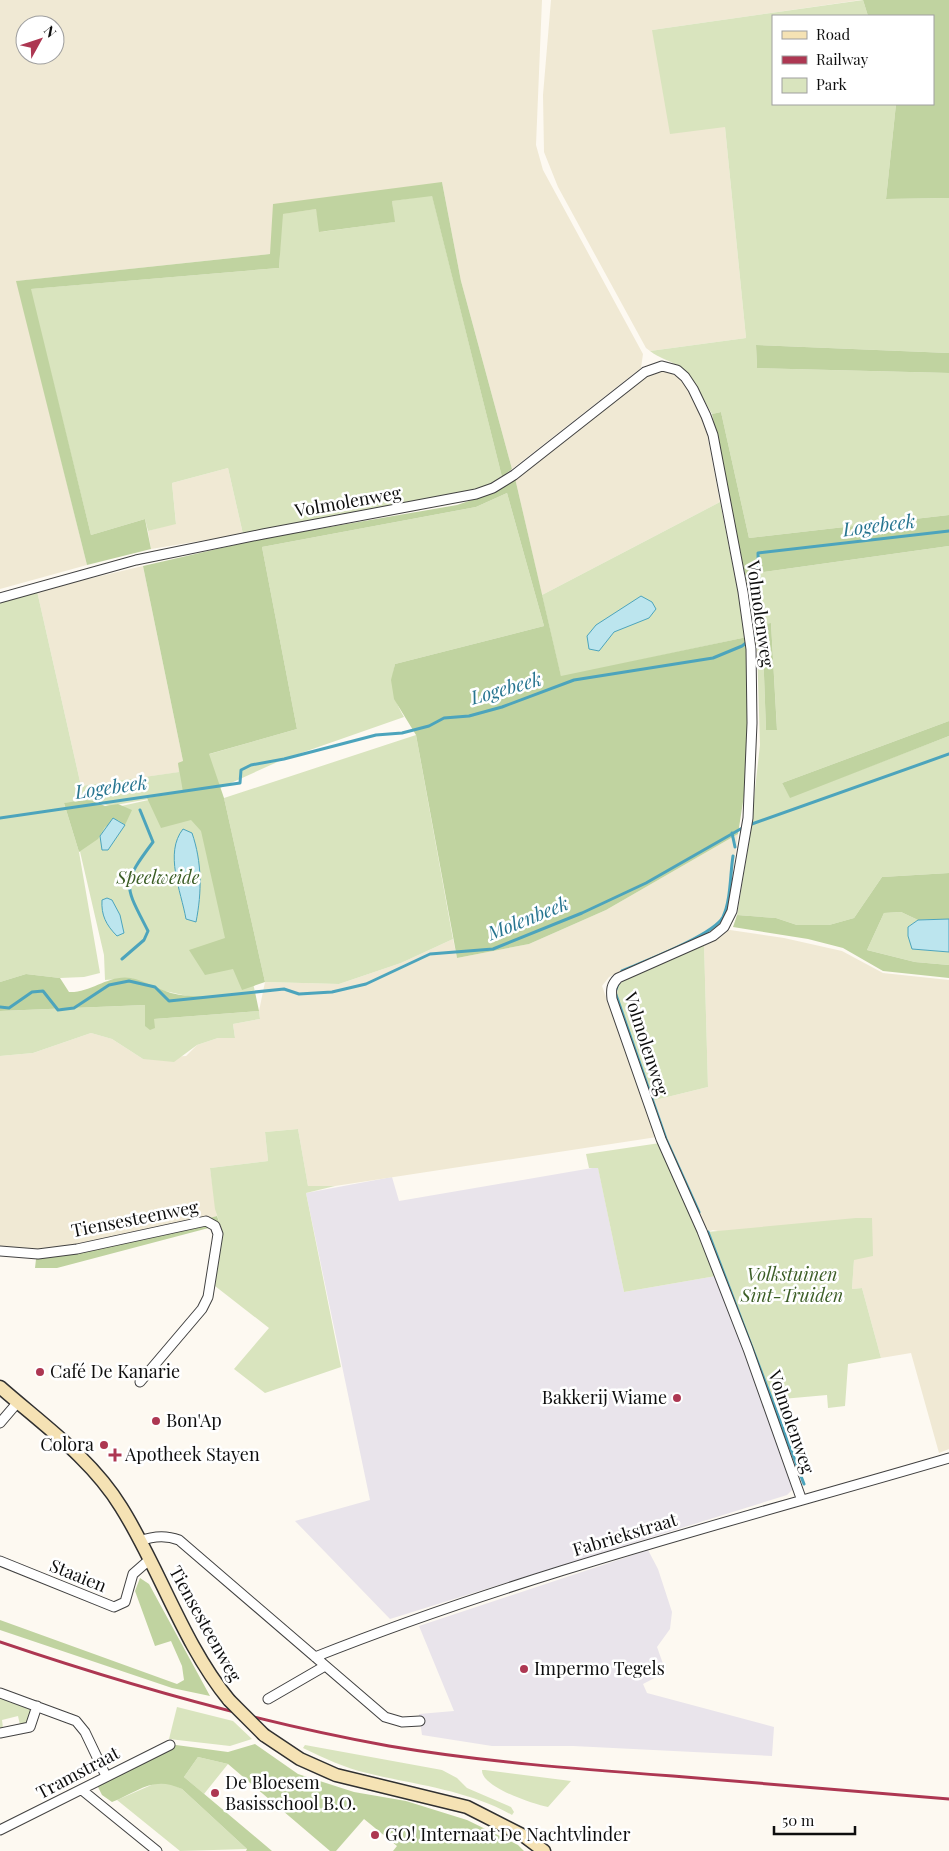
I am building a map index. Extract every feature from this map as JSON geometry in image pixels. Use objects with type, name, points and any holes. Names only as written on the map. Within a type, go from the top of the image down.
[{"type":"main road","name":"Tiensesteenweg","points":[[0,1387],[92,1469],[121,1506],[208,1671],[222,1691],[249,1722],[282,1748],[317,1767],[352,1781],[466,1807],[524,1836],[544,1851]]},
{"type":"street","name":"Volmolenweg","points":[[0,598],[136,560],[476,494],[493,488],[514,475],[638,376],[654,368],[668,366],[685,377],[693,389],[713,435],[743,592],[753,678],[748,818],[732,912],[724,928],[713,936],[618,978],[613,983],[611,990],[662,1139],[702,1231],[748,1349],[801,1498]]},
{"type":"street","name":"Tiensesteenweg","points":[[0,1251],[38,1254],[77,1248],[206,1221],[216,1226],[218,1234],[208,1297],[202,1309],[140,1382]]},
{"type":"street","points":[[0,1423],[18,1402]]},
{"type":"street","name":"Fabriekstraat","points":[[315,1657],[439,1612],[564,1571],[801,1498],[949,1458]]},
{"type":"street","name":"Tiensesteenweg","points":[[140,1541],[149,1537],[161,1536],[179,1540],[385,1717],[402,1722],[420,1721]]},
{"type":"street","name":"Staaien","points":[[0,1562],[114,1607],[125,1602],[133,1574],[150,1560]]},
{"type":"street","points":[[268,1699],[325,1666]]},
{"type":"street","points":[[0,1693],[76,1721],[85,1732],[106,1776]]},
{"type":"street","points":[[0,1733],[30,1728],[37,1706]]},
{"type":"street","name":"Tramstraat","points":[[0,1830],[170,1745]]},
{"type":"street","points":[[82,1790],[157,1851]]},
{"type":"shaded area","points":[[0,0],[542,0],[536,145],[543,170],[643,354],[641,368],[512,469],[461,281],[442,182],[270,254],[17,281],[87,565],[0,589]]},
{"type":"shaded area","points":[[551,0],[861,0],[652,30],[725,127],[746,338],[650,351],[646,348],[558,187],[544,152],[543,95]]},
{"type":"shaded area","points":[[662,369],[680,378],[696,403],[707,434],[720,502],[542,595],[515,478],[648,373]]},
{"type":"shaded area","points":[[228,468],[243,534],[151,549],[148,531],[176,523],[172,483]]},
{"type":"shaded area","points":[[143,566],[183,761],[180,772],[81,786],[37,591]]},
{"type":"shaded area","points":[[738,834],[729,904],[720,922],[713,930],[609,977],[602,986],[657,1137],[335,1186],[308,1186],[298,1129],[265,1132],[268,1161],[210,1168],[217,1216],[75,1252],[36,1259],[0,1255],[0,1056],[33,1053],[91,1033],[112,1039],[143,1059],[186,1056],[197,1045],[218,1038],[235,1038],[233,1024],[260,1019],[259,1011],[265,982],[339,984],[401,963],[453,939],[457,958],[529,944],[606,910]]},
{"type":"shaded area","points":[[730,930],[784,938],[842,951],[883,973],[949,980],[949,1449],[939,1453],[911,1353],[881,1358],[862,1288],[852,1289],[854,1259],[713,1230],[707,1232],[651,1101],[708,1087],[704,943]]},
{"type":"shaded area","points":[[598,1167],[624,1292],[716,1276],[790,1478],[792,1490],[787,1495],[390,1619],[295,1521],[370,1500],[306,1193],[392,1177],[399,1201]]},
{"type":"shaded area","points":[[648,1550],[658,1569],[672,1612],[670,1629],[657,1647],[666,1672],[643,1684],[647,1693],[774,1727],[772,1756],[573,1746],[492,1746],[422,1735],[419,1714],[454,1711],[419,1626]]},
{"type":"green space","points":[[863,0],[868,15],[772,15],[772,105],[896,105],[886,199],[949,198],[949,353],[756,345],[757,368],[949,373],[949,515],[749,538],[721,412],[712,414],[689,376],[675,364],[650,351],[746,338],[725,127],[670,134],[652,30]]},
{"type":"green space","points":[[863,0],[949,0],[949,198],[886,199],[896,105],[934,105],[934,15],[868,15]]},
{"type":"green space","points":[[442,182],[461,281],[512,469],[502,477],[432,196],[392,201],[395,222],[319,232],[316,209],[283,214],[279,268],[31,289],[91,535],[145,519],[151,549],[87,565],[16,281],[270,254],[273,204]]},
{"type":"green space","points":[[432,195],[502,477],[480,490],[243,534],[228,468],[172,483],[176,524],[148,531],[145,519],[91,535],[30,289],[279,268],[282,214],[316,209],[320,232],[394,222],[392,201]]},
{"type":"green space","points":[[756,345],[949,353],[949,373],[757,368]]},
{"type":"green space","points":[[721,412],[749,538],[949,515],[949,546],[756,573],[763,624],[771,623],[777,730],[766,730],[763,648],[757,646],[752,608],[712,414]]},
{"type":"green space","points":[[515,478],[561,676],[747,637],[750,715],[745,789],[738,834],[606,910],[529,944],[457,958],[416,735],[394,699],[391,680],[395,664],[544,626],[507,493],[476,507],[262,547],[297,729],[209,754],[224,798],[265,982],[242,990],[233,969],[205,975],[189,950],[225,938],[201,831],[191,820],[161,828],[147,798],[183,792],[178,763],[183,761],[143,566],[260,539],[457,505],[481,497]]},
{"type":"green space","name":"Speelweide","points":[[507,493],[544,626],[395,664],[393,691],[404,717],[284,759],[211,792],[255,992],[196,998],[156,989],[131,978],[105,980],[104,955],[72,817],[171,795],[110,806],[93,801],[64,803],[79,852],[100,973],[84,977],[60,978],[26,974],[0,982],[0,600],[37,591],[81,786],[179,772],[178,763],[297,729],[262,547],[476,507]]},
{"type":"green space","points":[[720,502],[747,637],[561,677],[542,595]]},
{"type":"green space","points":[[949,546],[949,721],[782,783],[790,797],[949,736],[949,873],[882,877],[854,918],[829,925],[797,925],[776,918],[737,915],[749,842],[760,745],[757,646],[763,648],[766,730],[777,729],[771,623],[763,624],[756,573]]},
{"type":"green space","points":[[949,721],[949,736],[790,798],[782,783]]},
{"type":"green space","points":[[416,735],[453,939],[401,963],[339,984],[265,982],[224,798]]},
{"type":"green space","points":[[84,800],[93,801],[105,806],[118,804],[132,810],[125,825],[118,820],[105,827],[98,839],[79,852],[64,803]]},
{"type":"green space","points":[[949,873],[949,919],[918,920],[901,912],[884,913],[867,950],[915,962],[949,965],[949,978],[883,971],[843,948],[808,939],[733,927],[737,915],[776,918],[797,925],[829,925],[854,918],[882,877]]},
{"type":"green space","points":[[901,912],[918,920],[908,927],[912,949],[949,952],[949,965],[915,962],[867,950],[884,913]]},
{"type":"green space","points":[[704,943],[708,1087],[651,1101],[617,995],[618,986],[623,981]]},
{"type":"green space","points":[[26,974],[60,978],[69,992],[85,990],[123,977],[136,979],[171,993],[182,995],[213,996],[255,992],[259,1011],[154,1019],[155,1028],[150,1030],[145,1026],[145,1005],[0,1011],[0,982]]},
{"type":"green space","points":[[145,1005],[145,1013],[154,1019],[259,1011],[260,1019],[233,1024],[235,1038],[218,1038],[197,1045],[174,1062],[143,1059],[112,1039],[91,1033],[33,1053],[0,1056],[0,1011]]},
{"type":"green space","points":[[298,1129],[308,1186],[335,1186],[306,1193],[341,1367],[265,1393],[234,1369],[269,1328],[215,1286],[223,1234],[215,1209],[210,1168],[268,1161],[265,1132]]},
{"type":"green space","points":[[660,1143],[716,1276],[624,1292],[598,1168],[589,1168],[586,1154]]},
{"type":"green space","points":[[217,1216],[220,1225],[57,1268],[35,1268],[36,1259],[75,1252]]},
{"type":"green space","name":"Volkstuinen Sint-Truiden","points":[[872,1218],[873,1256],[854,1260],[852,1289],[862,1288],[881,1358],[848,1364],[845,1406],[828,1408],[827,1395],[771,1400],[707,1232]]},
{"type":"green space","points":[[140,1578],[149,1584],[210,1696],[172,1688],[0,1630],[0,1620],[177,1684],[184,1680],[182,1666],[171,1641],[155,1646],[135,1591]]},
{"type":"green space","points":[[0,1696],[27,1705],[32,1713],[29,1723],[20,1725],[18,1716],[2,1720],[3,1728],[0,1729]]},
{"type":"green space","points":[[177,1707],[233,1721],[252,1739],[230,1746],[169,1739]]},
{"type":"green space","points":[[255,1744],[298,1774],[354,1792],[406,1801],[467,1820],[518,1845],[524,1851],[393,1851],[397,1846],[364,1819],[336,1851],[330,1851],[228,1764],[198,1757],[184,1777],[272,1851],[246,1851],[247,1849],[182,1789],[172,1785],[154,1784],[146,1786],[112,1802],[102,1795],[98,1787],[102,1782],[176,1745],[228,1752]]},
{"type":"green space","points":[[305,1745],[442,1770],[457,1778],[467,1788],[511,1807],[514,1812],[512,1815],[460,1794],[351,1768],[303,1748]]},
{"type":"green space","points":[[198,1757],[228,1764],[204,1794],[184,1777]]},
{"type":"green space","points":[[482,1770],[571,1781],[548,1807],[509,1794],[498,1788],[490,1783]]},
{"type":"green space","points":[[156,1783],[170,1783],[182,1789],[247,1849],[180,1851],[117,1800]]},
{"type":"water","points":[[641,596],[652,602],[656,609],[649,618],[614,632],[599,651],[589,649],[587,636],[596,625]]},
{"type":"water","points":[[113,818],[125,825],[108,850],[102,850],[100,836]]},
{"type":"water","points":[[183,829],[192,833],[198,855],[200,888],[196,922],[186,919],[174,861],[177,839]]},
{"type":"water","points":[[107,898],[112,900],[120,915],[124,933],[117,936],[107,924],[103,915],[102,900]]},
{"type":"water","points":[[949,919],[949,952],[912,949],[908,936],[908,927],[918,920]]},
{"type":"waterway","name":"Logebeek","points":[[0,818],[240,783],[241,770],[251,765],[284,759],[376,735],[402,733],[429,726],[444,718],[469,716],[502,707],[574,680],[713,658],[742,646],[760,632],[758,553],[949,531]]},
{"type":"waterway","name":"Molenbeek","points":[[749,825],[949,754]]},
{"type":"waterway","points":[[122,959],[144,940],[148,931],[134,903],[130,885],[135,867],[153,842],[140,810]]},
{"type":"waterway","name":"Molenbeek","points":[[0,1007],[9,1008],[32,992],[43,991],[58,1010],[74,1008],[109,985],[129,981],[155,987],[169,1001],[284,989],[299,994],[332,992],[366,984],[430,954],[493,949],[582,913],[646,883],[744,827]]},
{"type":"waterway","points":[[732,833],[735,847]]},
{"type":"waterway","points":[[622,971],[693,940],[717,924],[723,917],[728,903],[733,856]]},
{"type":"waterway","points":[[618,984],[615,992],[666,1139],[699,1212]]},
{"type":"waterway","points":[[708,1232],[804,1484]]},
{"type":"railway","points":[[0,1642],[192,1701],[290,1726],[389,1746],[531,1764],[949,1799]]},
{"type":"place","name":"Café De Kanarie","points":[[40,1372]]},
{"type":"place","name":"Bakkerij Wiame","points":[[677,1398]]},
{"type":"place","name":"Bon'Ap","points":[[156,1421]]},
{"type":"place","name":"Colora","points":[[104,1445]]},
{"type":"place","name":"Apotheek Stayen","points":[[115,1455]]},
{"type":"place","name":"Impermo Tegels","points":[[524,1669]]},
{"type":"place","name":"De Bloesem Basisschool B.O.","points":[[215,1793]]},
{"type":"place","name":"GO! Internaat De Nachtvlinder","points":[[375,1835]]}]
